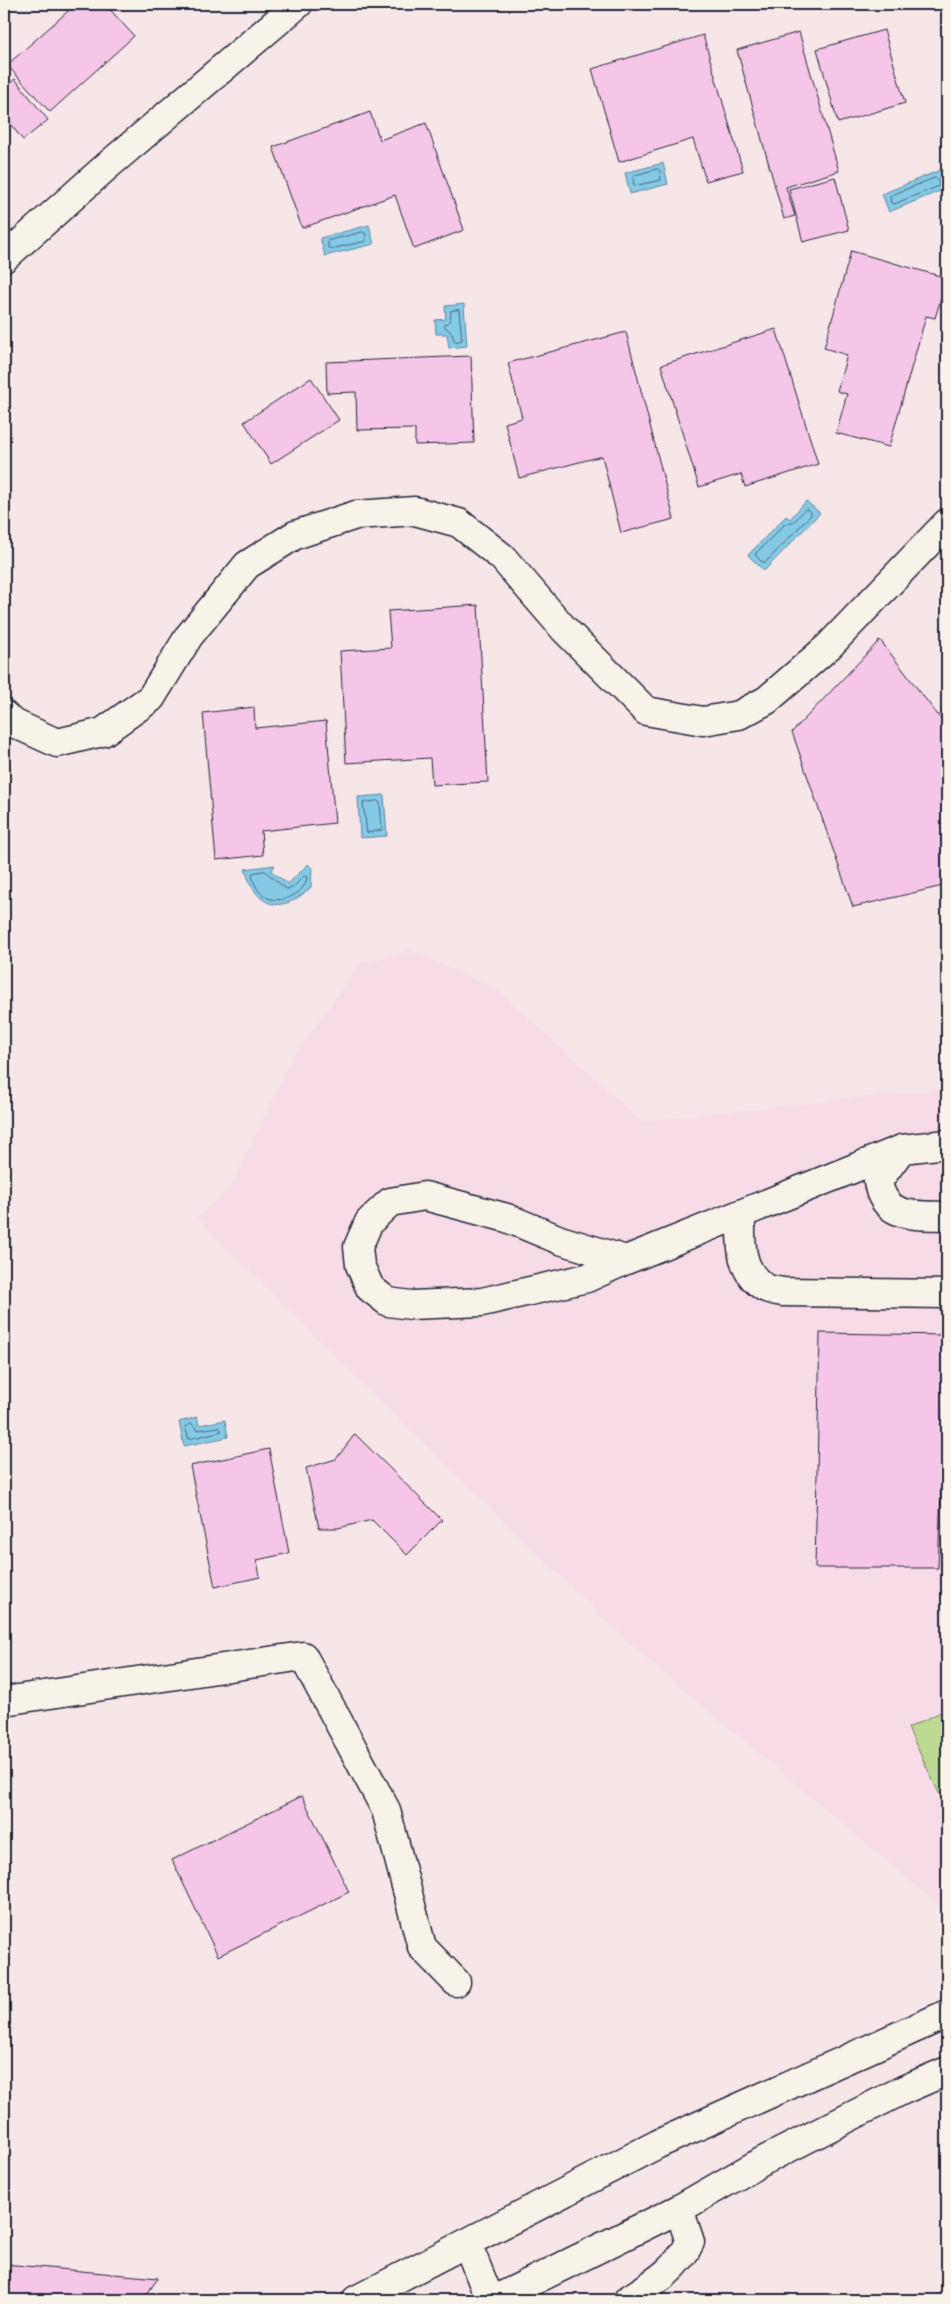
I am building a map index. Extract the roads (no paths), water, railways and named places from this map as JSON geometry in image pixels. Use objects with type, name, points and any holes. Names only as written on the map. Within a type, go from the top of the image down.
[{"type":"street","points":[[4,258],[106,167],[298,4]]},
{"type":"street","points":[[4,715],[11,722],[57,743],[103,732],[151,698],[189,636],[247,565],[295,535],[321,526],[356,515],[415,511],[459,524],[502,557],[564,629],[646,711],[703,720],[739,715],[767,700],[829,646],[947,523]]},
{"type":"street","points":[[626,1260],[560,1240],[507,1218],[425,1196],[390,1202],[369,1222],[358,1247],[360,1265],[370,1288],[388,1302],[411,1305],[482,1302],[587,1278],[626,1260],[902,1149],[947,1144]]},
{"type":"street","points":[[902,1149],[878,1181],[879,1188],[886,1201],[893,1210],[907,1214],[947,1216]]},
{"type":"street","points":[[741,1214],[741,1254],[751,1273],[764,1287],[783,1292],[947,1294]]},
{"type":"street","points":[[4,1701],[303,1656],[386,1810],[422,1947],[456,1982]]},
{"type":"street","points":[[356,2300],[658,2144],[947,2014]]},
{"type":"street","points":[[494,2300],[679,2209],[763,2161],[904,2090],[947,2071]]},
{"type":"street","points":[[628,2300],[664,2277],[685,2253],[690,2242],[679,2209]]},
{"type":"street","points":[[467,2243],[490,2300]]},
{"type":"water","points":[[663,163],[668,184],[630,194],[625,173]]},
{"type":"water","points":[[940,170],[947,188],[889,212],[882,194]]},
{"type":"water","points":[[369,225],[374,244],[325,256],[320,238]]},
{"type":"water","points":[[464,304],[467,346],[449,348],[447,334],[436,334],[435,320],[446,319],[445,306]]},
{"type":"water","points":[[806,501],[820,513],[764,571],[748,555],[786,516],[790,519]]},
{"type":"water","points":[[384,795],[387,836],[360,838],[358,797]]},
{"type":"water","points":[[308,864],[312,868],[311,887],[290,902],[280,904],[271,903],[263,899],[256,892],[245,869],[275,865],[271,871],[288,884]]},
{"type":"water","points":[[197,1417],[199,1425],[225,1420],[228,1437],[184,1446],[179,1422]]}]
